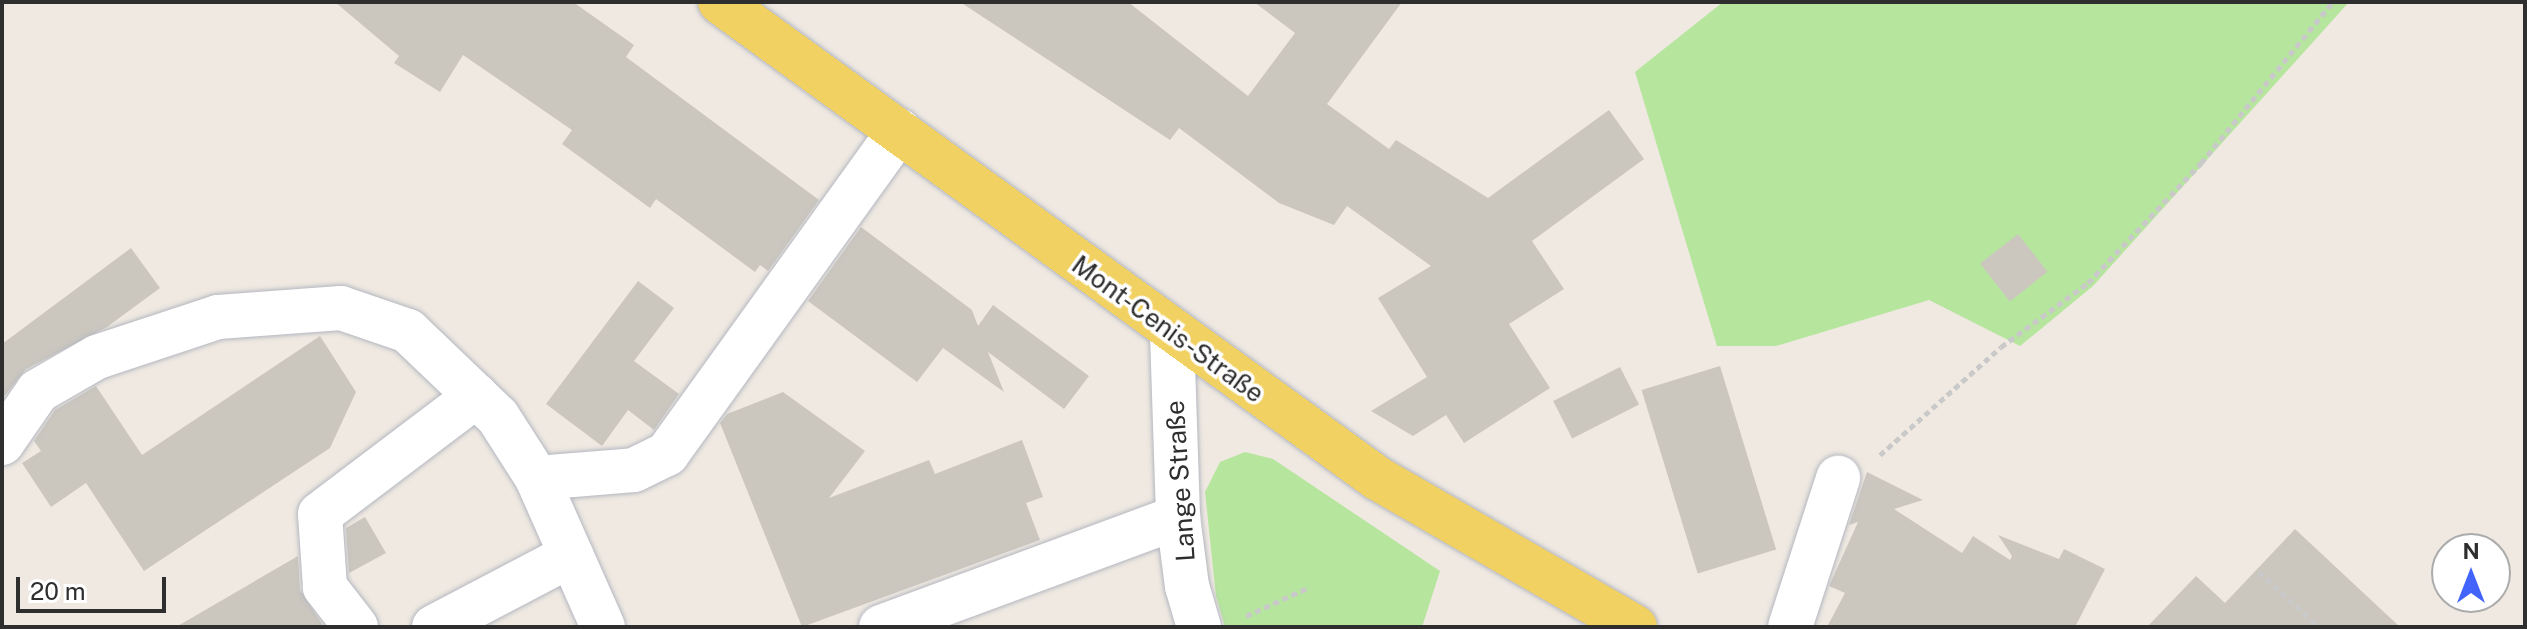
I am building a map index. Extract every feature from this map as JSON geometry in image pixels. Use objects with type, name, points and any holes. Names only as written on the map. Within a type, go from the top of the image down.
[{"type":"main road","name":"Mont-Cenis-Straße","points":[[720,2],[1172,334],[1377,478],[1635,627]]},
{"type":"street","points":[[537,478],[634,470],[667,454],[899,131]]},
{"type":"street","points":[[2,443],[38,391],[97,357],[218,317],[341,308],[408,331],[498,417],[537,478],[603,627]]},
{"type":"street","name":"Lange Straße","points":[[1172,334],[1178,517],[1187,586],[1216,624]]},
{"type":"street","points":[[356,627],[325,587],[320,514],[476,396]]},
{"type":"street","points":[[1790,627],[1838,478]]},
{"type":"street","points":[[881,627],[1178,517]]},
{"type":"street","points":[[434,627],[571,555]]},
{"type":"path","points":[[1838,478],[1875,460],[2001,347],[2088,283],[2201,163],[2333,2]]},
{"type":"path","points":[[2259,572],[2319,627]]},
{"type":"path","points":[[1216,624],[1310,587]]},
{"type":"green space","points":[[1723,2],[2349,2],[2093,286],[2020,346],[1929,300],[1776,346],[1717,346],[1635,72]]},
{"type":"green space","points":[[1245,452],[1273,459],[1440,571],[1422,627],[1225,627],[1216,596],[1205,492],[1220,462]]},
{"type":"building","points":[[335,2],[573,2],[634,45],[626,57],[819,200],[768,271],[760,265],[755,272],[656,199],[650,208],[562,144],[572,130],[463,55],[440,92],[394,63],[399,56]]},
{"type":"building","points":[[960,2],[1128,2],[1248,96],[1295,33],[1254,2],[1402,2],[1327,104],[1389,149],[1396,140],[1488,198],[1609,110],[1644,159],[1532,241],[1564,289],[1509,324],[1550,388],[1464,443],[1446,415],[1413,436],[1371,411],[1427,377],[1378,298],[1431,266],[1347,206],[1334,225],[1279,203],[1179,128],[1170,140]]},
{"type":"building","points":[[861,227],[972,310],[978,326],[993,305],[1089,376],[1064,409],[988,352],[1004,392],[943,348],[917,382],[808,301]]},
{"type":"building","points":[[2018,234],[2048,272],[2010,301],[1980,264]]},
{"type":"building","points":[[131,248],[160,288],[107,327],[26,369],[2,399],[2,344]]},
{"type":"building","points":[[638,281],[674,308],[634,361],[679,394],[654,430],[628,410],[602,446],[546,404]]},
{"type":"building","points":[[320,336],[356,392],[330,448],[144,571],[86,483],[51,507],[22,463],[41,451],[34,441],[55,410],[96,386],[142,455]]},
{"type":"building","points":[[1720,366],[1776,550],[1698,574],[1642,390]]},
{"type":"building","points":[[1620,367],[1639,404],[1572,438],[1553,401]]},
{"type":"building","points":[[783,392],[865,451],[829,498],[929,460],[935,474],[1022,440],[1043,497],[1026,503],[1040,540],[802,627],[720,423],[727,414]]},
{"type":"building","points":[[1867,472],[1923,500],[1894,509],[1962,553],[1973,536],[2010,560],[2012,556],[1998,535],[2059,559],[2064,549],[2105,569],[2075,627],[1827,627],[1845,593],[1829,586],[1858,522],[1849,525]]},
{"type":"building","points":[[365,517],[386,553],[349,573],[346,528]]},
{"type":"building","points":[[2295,529],[2400,627],[2147,627],[2196,576],[2225,603]]},
{"type":"building","points":[[298,556],[300,590],[324,627],[176,627]]}]
